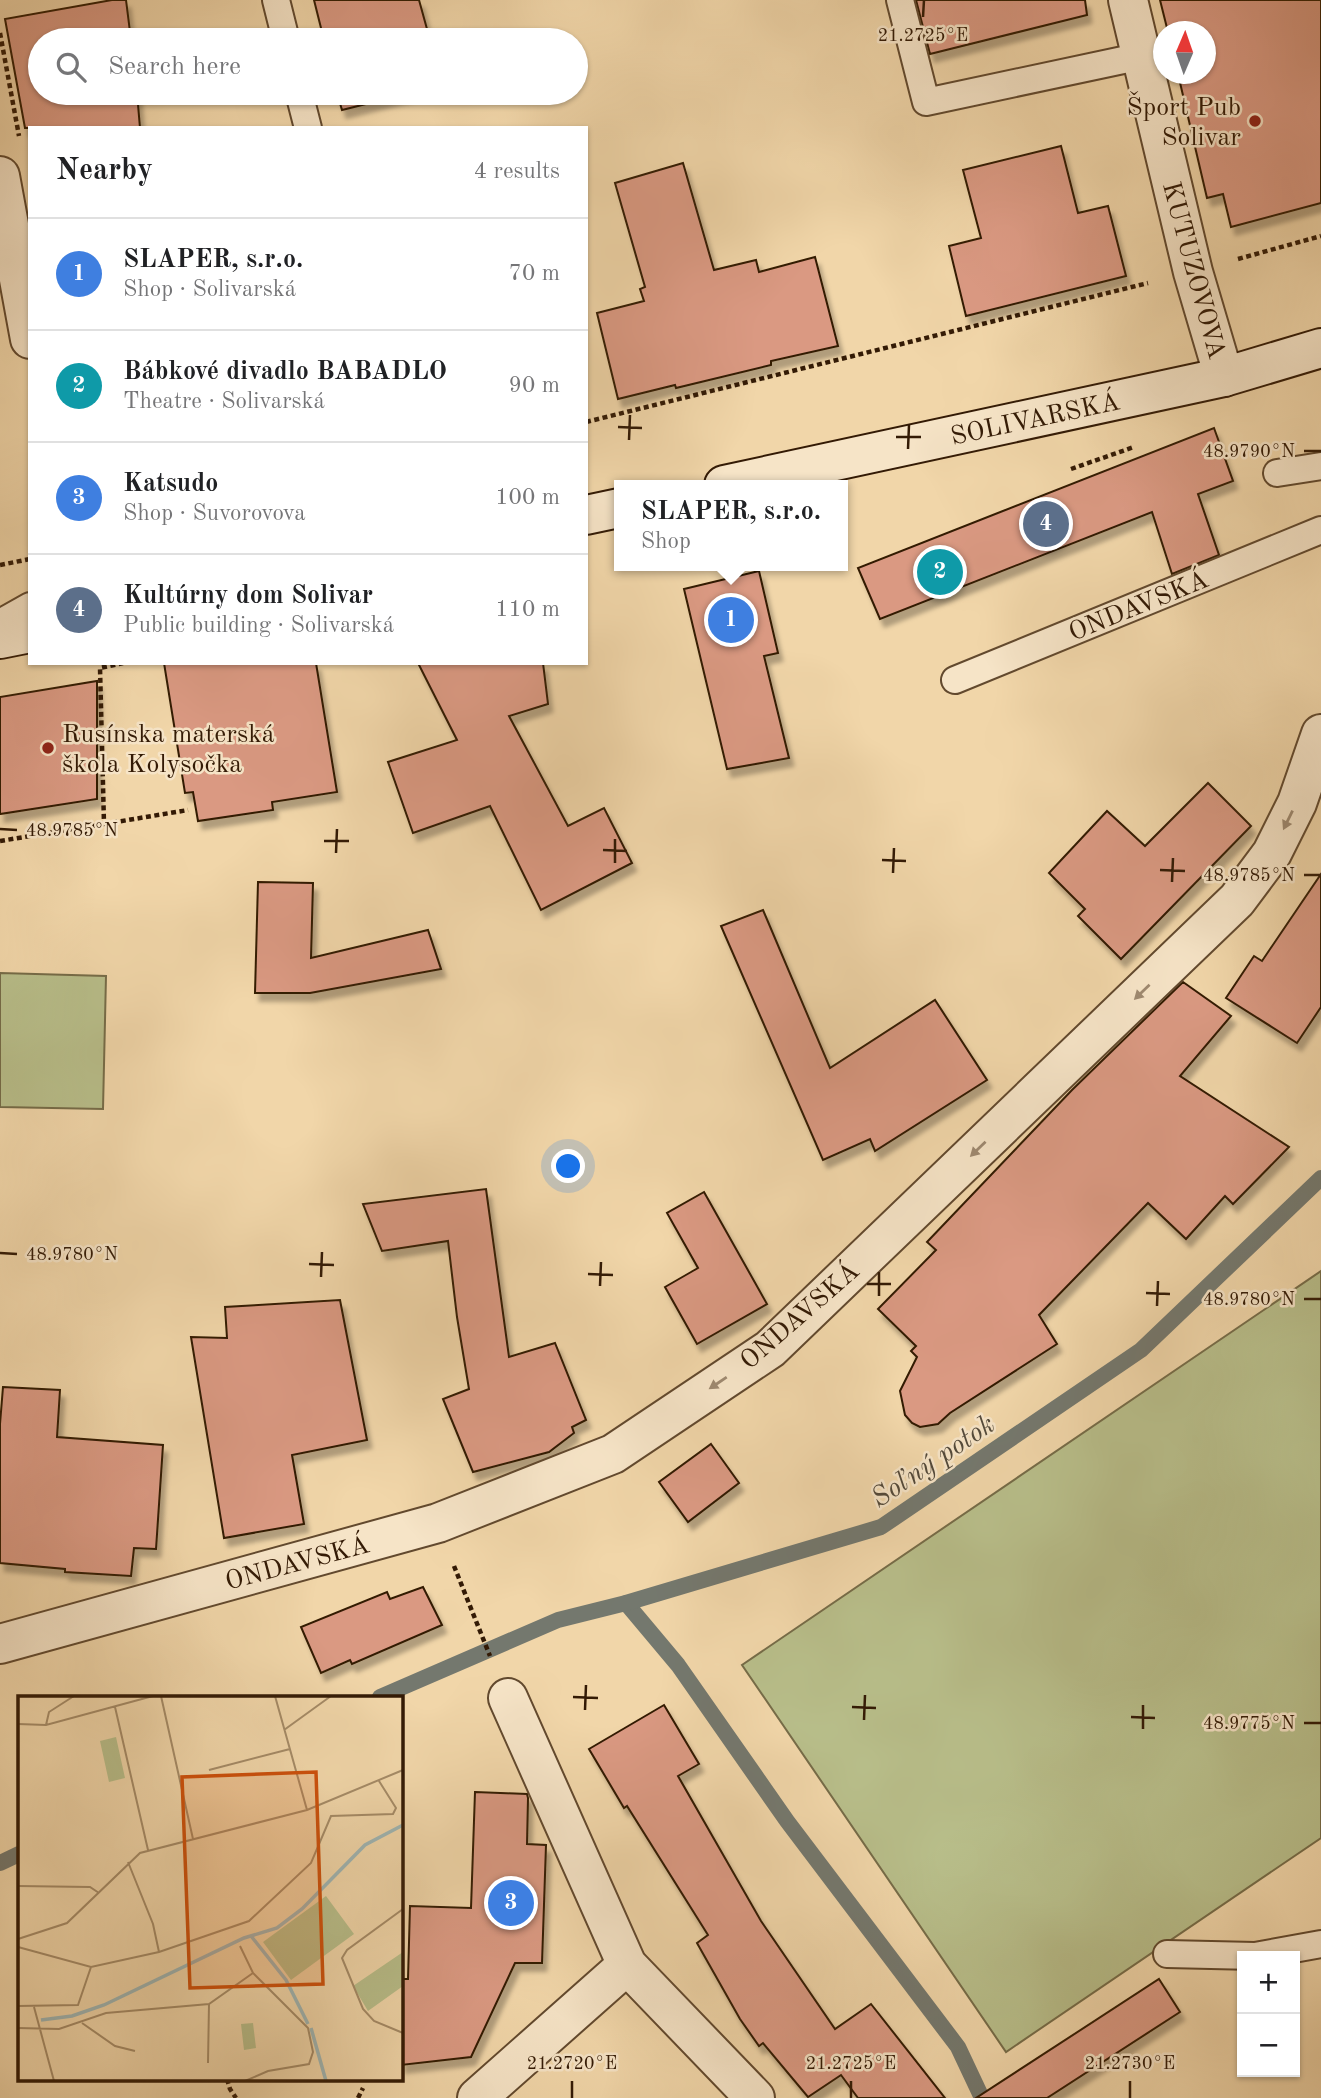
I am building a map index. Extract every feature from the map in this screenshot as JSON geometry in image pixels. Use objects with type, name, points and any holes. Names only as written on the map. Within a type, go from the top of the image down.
[{"type":"street","name":"KUTUZOVOVA","points":[[1128,0],[1194,272],[1224,377]]},
{"type":"street","points":[[0,176],[28,328]]},
{"type":"street","name":"SOLIVARSKÁ","points":[[747,480],[1224,377],[1321,348]]},
{"type":"street","points":[[588,515],[614,509]]},
{"type":"street","points":[[0,639],[28,634]]},
{"type":"street","name":"ONDAVSKÁ","points":[[0,1644],[438,1523],[613,1454],[770,1349],[1237,900],[1272,853],[1297,803],[1321,734]]},
{"type":"street","points":[[508,1698],[627,1965],[755,2098]]},
{"type":"street","points":[[477,2098],[627,1965]]},
{"type":"lane","points":[[276,0],[283,28]]},
{"type":"lane","points":[[900,0],[926,102],[1142,56]]},
{"type":"lane","points":[[302,105],[307,126]]},
{"type":"lane","points":[[1277,473],[1321,466]]},
{"type":"lane","name":"ONDAVSKÁ","points":[[955,680],[1321,530]]},
{"type":"lane","points":[[0,623],[28,607]]},
{"type":"lane","points":[[1167,1954],[1255,1956],[1321,1944]]},
{"type":"path","points":[[0,33],[20,138]]},
{"type":"path","points":[[588,422],[1194,272],[1321,236]]},
{"type":"path","points":[[0,565],[28,559]]},
{"type":"path","points":[[104,824],[100,668],[114,665]]},
{"type":"path","points":[[0,841],[188,810]]},
{"type":"path","points":[[227,2080],[236,2098]]},
{"type":"path","points":[[358,2098],[363,2088]]},
{"type":"green space","points":[[0,973],[106,976],[103,1109],[0,1107]]},
{"type":"green space","points":[[1321,1271],[1321,1838],[1006,2052],[742,1665]]},
{"type":"building","points":[[112,0],[126,0],[130,28],[28,28],[28,105],[138,105],[140,126],[25,128],[5,19]]},
{"type":"building","points":[[314,0],[419,0],[427,28],[321,28]]},
{"type":"building","points":[[916,0],[1085,0],[1087,15],[930,54]]},
{"type":"building","name":"Šport Pub Solivar","points":[[1160,0],[1321,0],[1321,203],[1231,227],[1223,194],[1207,198],[1180,84],[1216,84],[1216,21],[1165,21]]},
{"type":"building","points":[[341,105],[362,105],[342,110]]},
{"type":"building","points":[[1061,146],[1078,213],[1108,206],[1126,276],[966,316],[949,246],[981,238],[963,170]]},
{"type":"building","points":[[683,163],[714,270],[756,260],[759,272],[815,257],[838,346],[771,361],[771,365],[676,388],[675,385],[618,399],[597,313],[644,301],[640,289],[645,287],[615,183]]},
{"type":"building","points":[[1214,428],[1233,481],[1198,494],[1219,555],[1172,574],[1152,512],[880,619],[858,568]]},
{"type":"building","points":[[759,571],[778,653],[764,656],[789,758],[727,769],[684,589]]},
{"type":"building","points":[[164,665],[316,665],[337,792],[272,802],[273,810],[198,821],[193,792],[185,793]]},
{"type":"building","points":[[419,665],[543,665],[548,704],[509,716],[568,826],[604,808],[632,863],[541,910],[490,806],[413,833],[388,762],[457,740]]},
{"type":"building","name":"Rusínska materská škola Kolysočka","points":[[97,681],[97,799],[0,814],[0,697]]},
{"type":"building","points":[[1208,783],[1251,826],[1121,959],[1078,916],[1085,909],[1049,873],[1107,811],[1145,846]]},
{"type":"building","points":[[1321,874],[1321,1007],[1297,1043],[1226,998],[1254,956],[1262,961]]},
{"type":"building","points":[[258,882],[313,883],[311,958],[428,930],[441,969],[310,993],[255,993]]},
{"type":"building","points":[[763,910],[830,1068],[935,1000],[987,1080],[875,1151],[870,1139],[823,1160],[721,926]]},
{"type":"building","points":[[1183,982],[1231,1016],[1180,1076],[1289,1147],[1233,1204],[1225,1196],[1186,1239],[1148,1203],[1039,1315],[1057,1344],[950,1413],[938,1424],[920,1427],[912,1423],[905,1415],[900,1391],[917,1357],[911,1351],[916,1346],[878,1309],[936,1250],[927,1242],[1072,1090]]},
{"type":"building","points":[[486,1189],[509,1357],[555,1343],[586,1420],[572,1427],[574,1433],[549,1452],[473,1472],[443,1399],[469,1389],[448,1241],[382,1251],[363,1204]]},
{"type":"building","points":[[704,1192],[767,1304],[697,1344],[665,1287],[698,1268],[667,1213]]},
{"type":"building","points":[[340,1300],[367,1440],[292,1455],[304,1524],[224,1538],[191,1337],[227,1338],[225,1307]]},
{"type":"building","points":[[3,1387],[60,1390],[57,1437],[163,1445],[156,1549],[134,1548],[131,1576],[65,1572],[65,1569],[0,1563],[0,1424]]},
{"type":"building","points":[[711,1444],[739,1483],[688,1522],[659,1482]]},
{"type":"building","points":[[423,1587],[442,1625],[352,1664],[350,1660],[321,1673],[301,1627],[387,1592],[390,1599]]},
{"type":"building","points":[[664,1705],[699,1764],[678,1776],[761,1921],[835,2029],[871,2004],[945,2098],[858,2098],[841,2075],[808,2097],[763,2043],[759,2046],[740,2019],[697,1943],[708,1935],[627,1806],[624,1808],[589,1749]]},
{"type":"building","points":[[475,1792],[527,1794],[527,1844],[546,1845],[542,1963],[515,1963],[471,2057],[402,2065],[402,1979],[408,1979],[410,1906],[471,1908]]},
{"type":"building","points":[[1159,1979],[1180,2012],[1047,2098],[976,2098]]},
{"type":"waterway","name":"Soľný potok","points":[[382,1696],[558,1620],[626,1603],[881,1527],[1141,1350],[1321,1178]]},
{"type":"waterway","points":[[626,1603],[678,1665],[787,1821],[958,2047],[982,2098]]},
{"type":"waterway","name":"Soľný potok","points":[[0,1863],[18,1854]]},
{"type":"place","name":"Šport Pub Solivar","points":[[1255,121]]},
{"type":"place","name":"Kultúrny dom Solivar","points":[[1046,524]]},
{"type":"place","name":"Bábkové divadlo BABADLO","points":[[940,572]]},
{"type":"place","name":"SLAPER, s.r.o.","points":[[731,620]]},
{"type":"place","name":"Rusínska materská škola Kolysočka","points":[[48,748]]},
{"type":"place","name":"Katsudo","points":[[511,1903]]}]
